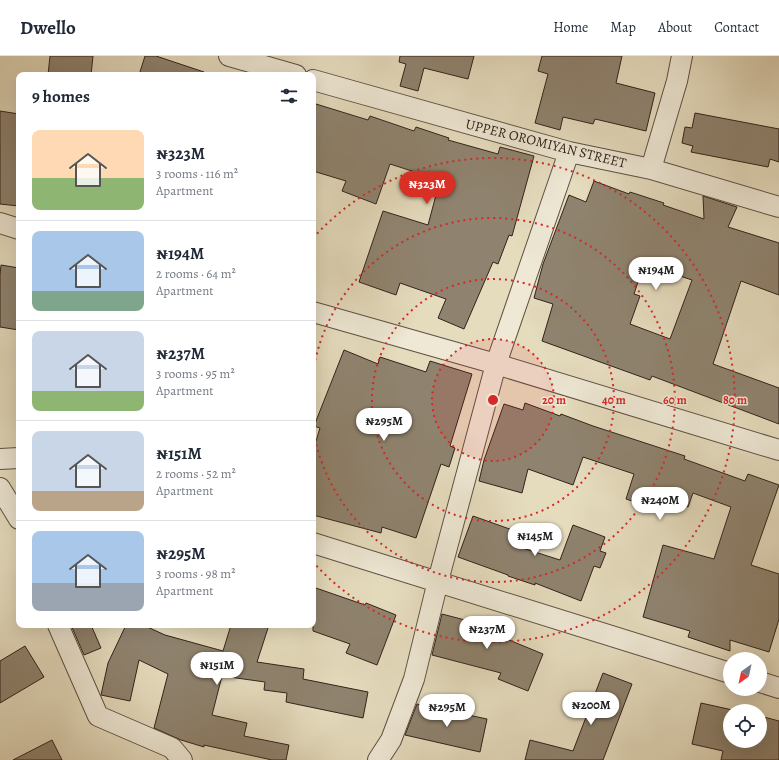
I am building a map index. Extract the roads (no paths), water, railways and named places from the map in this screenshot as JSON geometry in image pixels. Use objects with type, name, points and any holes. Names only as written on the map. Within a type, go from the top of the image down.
[{"type":"street","points":[[229,56],[285,72]]},
{"type":"street","points":[[651,169],[677,81],[682,56]]},
{"type":"street","name":"UPPER OROMIYAN STREET","points":[[316,81],[569,152],[651,169],[779,207]]},
{"type":"street","points":[[378,760],[391,740],[414,680],[438,581],[496,364],[569,152]]},
{"type":"street","points":[[0,223],[16,227]]},
{"type":"street","points":[[316,313],[496,364],[779,450]]},
{"type":"street","points":[[0,459],[16,458]]},
{"type":"street","points":[[0,488],[16,514]]},
{"type":"street","points":[[316,544],[723,671]]},
{"type":"street","points":[[59,628],[98,716],[172,756]]},
{"type":"street","points":[[767,684],[779,688]]}]
